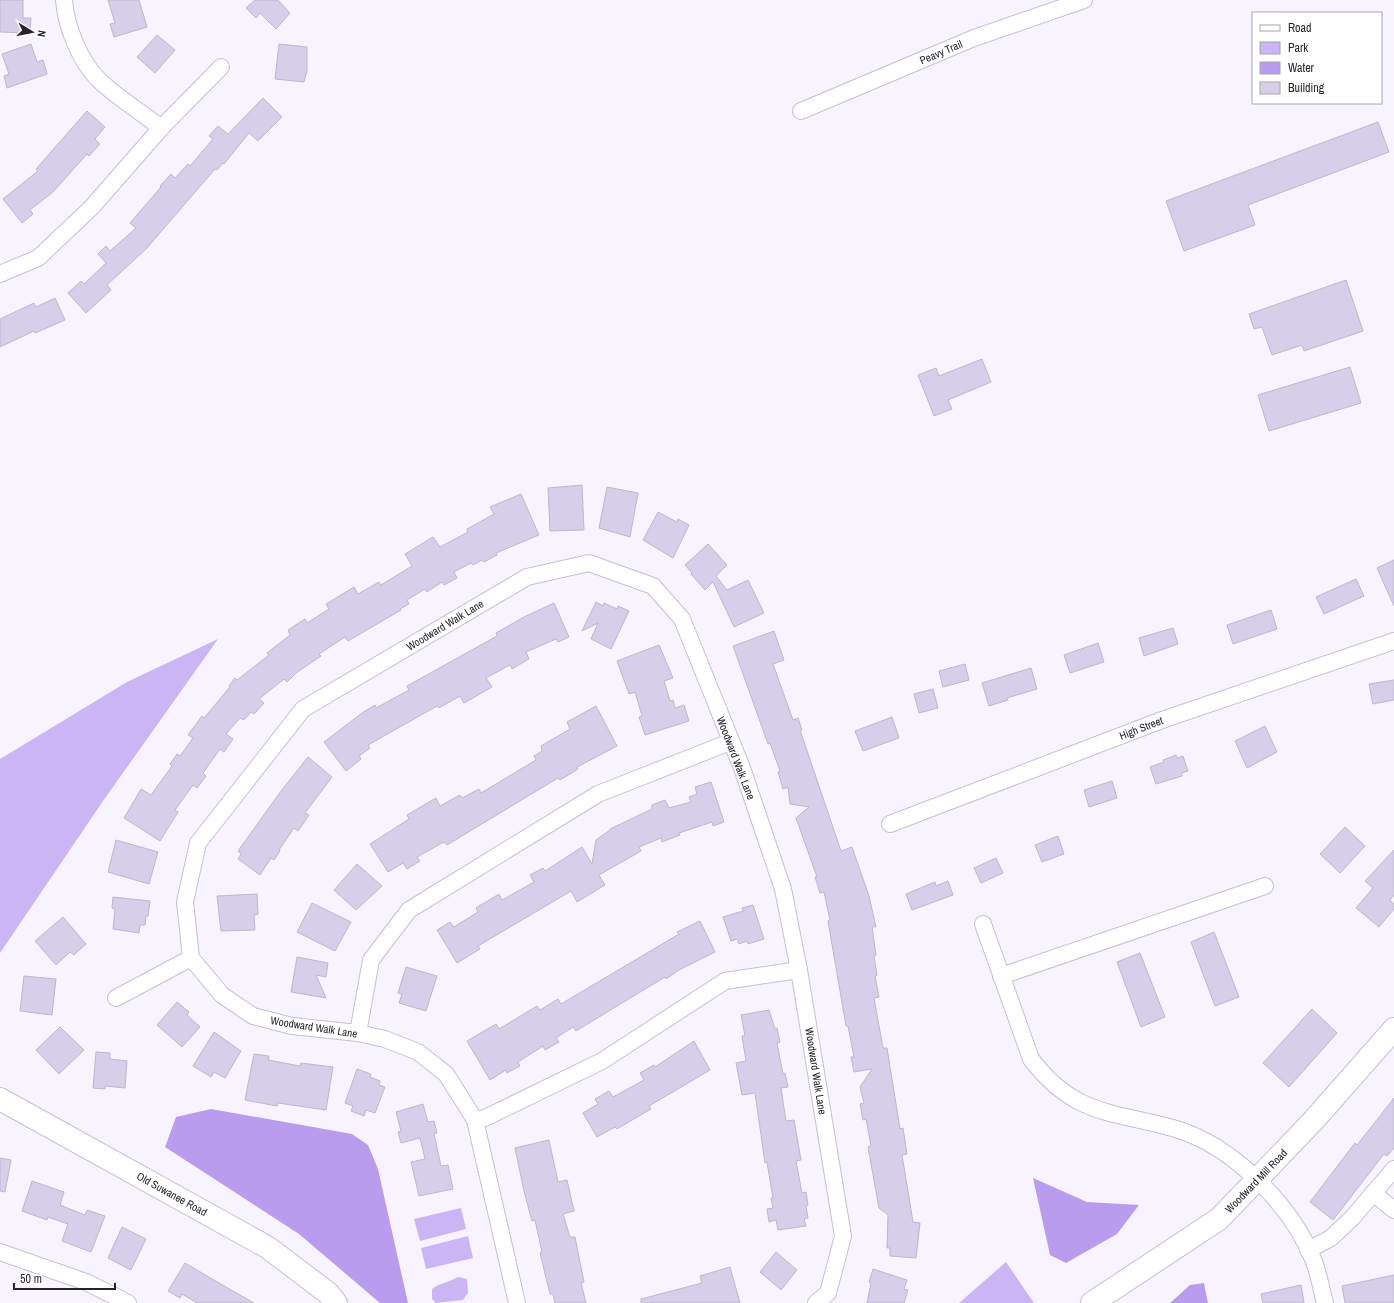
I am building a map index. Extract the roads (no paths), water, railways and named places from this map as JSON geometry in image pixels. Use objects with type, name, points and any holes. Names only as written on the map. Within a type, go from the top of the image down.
[{"type":"street","points":[[64,0],[69,28],[80,54],[99,80],[162,128]]},
{"type":"street","name":"Peavy Trail","points":[[801,111],[974,38],[1084,0]]},
{"type":"street","points":[[0,274],[38,258],[92,207],[162,128],[221,67]]},
{"type":"street","name":"Woodward Walk Lane","points":[[517,1303],[475,1120],[446,1074],[418,1052],[385,1039],[358,1033],[292,1026],[253,1016],[222,995],[191,958],[185,902],[198,843],[303,709],[527,577],[588,563],[653,586],[682,618],[730,742],[742,768],[783,889],[799,970],[843,1236],[828,1293],[816,1303]]},
{"type":"street","name":"High Street","points":[[890,824],[1162,720],[1394,641]]},
{"type":"street","points":[[358,1033],[370,960],[409,910],[598,794],[730,742]]},
{"type":"street","points":[[1001,976],[1265,886]]},
{"type":"street","points":[[983,924],[1031,1059],[1042,1073],[1057,1088],[1076,1101],[1099,1111],[1177,1129],[1204,1139],[1258,1178],[1293,1222],[1313,1259],[1325,1303]]},
{"type":"street","points":[[116,998],[191,958]]},
{"type":"street","points":[[475,1120],[485,1118],[602,1061],[725,981],[799,970]]},
{"type":"street","name":"Woodward Mill Road","points":[[1092,1303],[1219,1219],[1314,1121],[1394,1029]]},
{"type":"street","name":"Old Suwanee Road","points":[[0,1099],[267,1247],[328,1293],[336,1303]]},
{"type":"street","points":[[1308,1250],[1331,1238],[1353,1217],[1394,1168]]},
{"type":"street","points":[[1373,1193],[1394,1210]]},
{"type":"street","points":[[0,1252],[86,1282],[128,1303]]},
{"type":"water","points":[[211,1109],[352,1134],[368,1145],[378,1169],[408,1303],[380,1303],[299,1234],[165,1147],[176,1117]]},
{"type":"water","points":[[1033,1178],[1087,1202],[1139,1205],[1117,1234],[1066,1263],[1050,1255]]},
{"type":"water","points":[[1204,1283],[1208,1303],[1170,1303],[1190,1285]]}]
